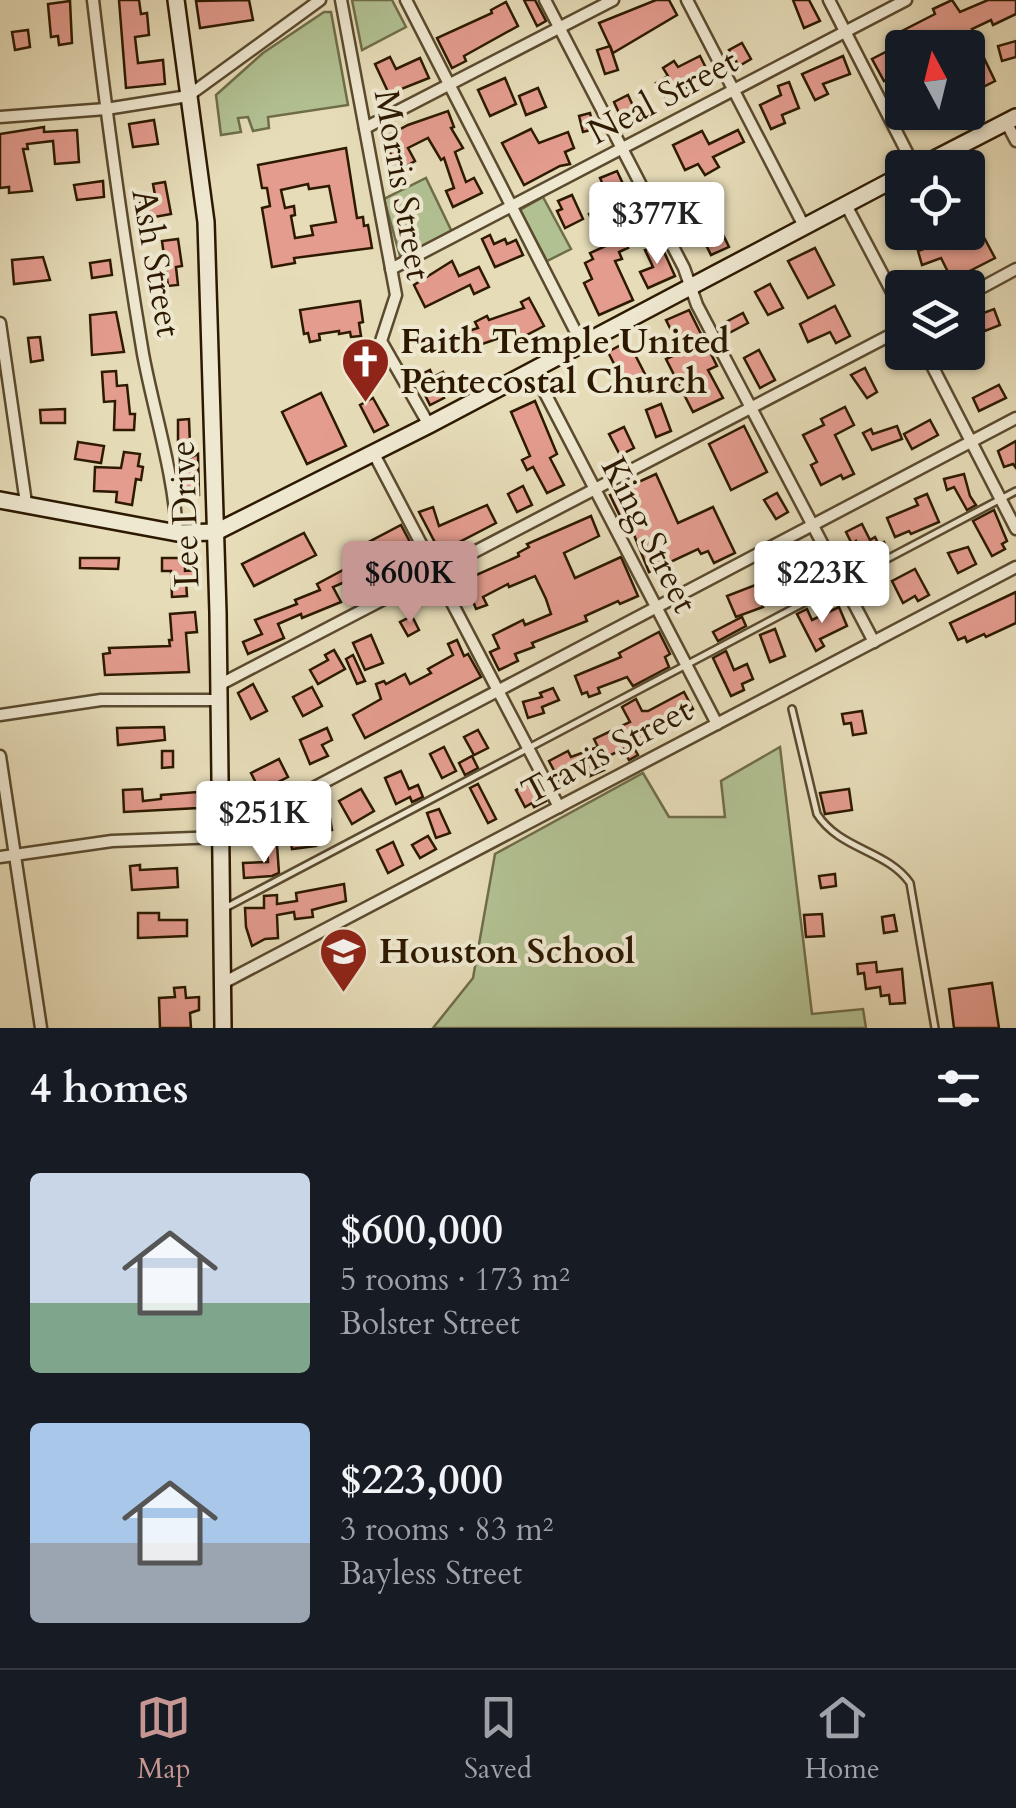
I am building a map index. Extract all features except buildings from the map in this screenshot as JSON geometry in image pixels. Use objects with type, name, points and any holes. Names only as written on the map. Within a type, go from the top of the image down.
[{"type":"main road","name":"Lee Drive","points":[[176,0],[206,222],[216,532],[223,1028]]},
{"type":"main road","points":[[951,150],[1011,119]]},
{"type":"main road","points":[[0,500],[177,533],[216,532],[428,426],[885,184]]},
{"type":"street","name":"Ash Street","points":[[93,0],[115,191],[150,396],[175,500],[177,533]]},
{"type":"street","points":[[0,117],[106,109],[188,96],[320,0]]},
{"type":"street","name":"Morris Street","points":[[341,0],[396,295],[381,341],[428,426]]},
{"type":"street","points":[[406,0],[582,344]]},
{"type":"street","points":[[545,0],[684,268],[689,288],[874,642]]},
{"type":"street","points":[[365,128],[614,0]]},
{"type":"street","points":[[687,0],[805,228]]},
{"type":"street","points":[[828,0],[907,150]]},
{"type":"street","name":"Neal Street","points":[[392,269],[906,0]]},
{"type":"street","points":[[1011,119],[1016,141]]},
{"type":"street","points":[[846,206],[885,279]]},
{"type":"street","points":[[985,286],[1016,269]]},
{"type":"street","points":[[0,323],[26,504]]},
{"type":"street","points":[[0,714],[101,700],[219,692],[436,573],[885,338]]},
{"type":"street","name":"King Street","points":[[533,370],[717,724]]},
{"type":"street","points":[[934,370],[1016,529]]},
{"type":"street","points":[[0,858],[130,840],[220,837],[1016,418]]},
{"type":"street","points":[[374,454],[559,807]]},
{"type":"street","name":"Travis Street","points":[[223,983],[1016,567]]},
{"type":"street","points":[[0,756],[40,1028]]},
{"type":"lane","points":[[220,910],[1016,491]]},
{"type":"lane","points":[[792,709],[817,814],[824,825],[838,838],[898,868],[910,883],[934,1028]]},
{"type":"green space","points":[[352,0],[392,0],[406,27],[362,50]]},
{"type":"green space","points":[[324,12],[331,12],[348,105],[268,117],[269,128],[253,131],[248,117],[238,118],[241,132],[221,135],[216,95],[263,53]]},
{"type":"green space","points":[[426,178],[452,232],[400,256],[384,199]]},
{"type":"green space","points":[[543,197],[571,249],[547,261],[520,210]]},
{"type":"green space","points":[[780,747],[812,1014],[863,1009],[866,1028],[433,1028],[473,978],[495,854],[643,773],[669,817],[725,817],[721,781]]},
{"type":"place","name":"Faith Temple United Pentecostal Church","points":[[365,404]]},
{"type":"place","name":"Houston School","points":[[344,994]]}]
